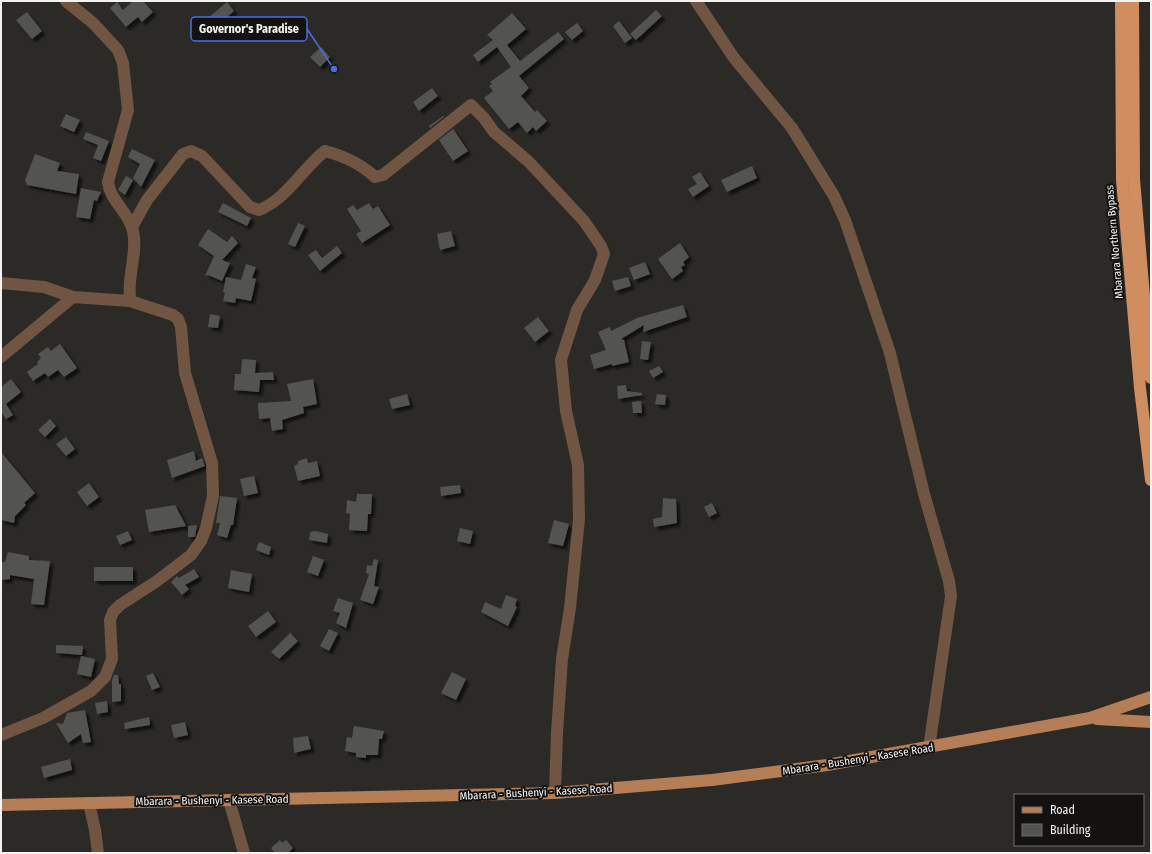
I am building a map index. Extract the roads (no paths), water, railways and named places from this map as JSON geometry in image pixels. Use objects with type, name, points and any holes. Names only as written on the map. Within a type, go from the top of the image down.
[{"type":"highway","name":"Mbarara Northern Bypass","points":[[1121,1],[1122,180],[1140,388],[1151,480]]},
{"type":"highway","points":[[1133,1],[1134,179],[1151,378]]},
{"type":"main road","name":"Mbarara - Bushenyi - Kasese Road","points":[[1,805],[555,793],[712,780],[827,765],[929,748],[1090,718],[1151,697]]},
{"type":"main road","name":"Mbarara - Bushenyi - Kasese Road","points":[[1090,718],[1151,722]]},
{"type":"street","points":[[66,1],[93,23],[118,50],[123,63],[128,110],[108,182],[109,192],[128,216],[132,227],[134,251],[130,284],[130,301]]},
{"type":"street","points":[[696,1],[734,58],[792,128],[834,196],[845,220],[890,353],[924,494],[949,581],[951,596],[929,748]]},
{"type":"street","points":[[132,227],[148,200],[183,154],[192,150],[202,156],[250,207],[259,210],[269,206],[298,180],[325,151],[341,155],[364,166],[375,176],[383,175],[471,105],[484,118],[494,132],[530,162],[584,221],[601,246],[604,254],[595,280],[578,310],[561,360],[566,411],[578,465],[579,519],[570,608],[562,659],[555,793]]},
{"type":"street","points":[[1,283],[44,287],[73,297],[130,301],[173,315],[178,319],[183,344],[185,374],[212,463],[213,496],[206,528],[201,541],[191,555],[157,581],[120,605],[113,612],[110,620],[112,659],[105,677],[91,691],[43,718],[1,735]]},
{"type":"street","points":[[1,357],[73,297]]},
{"type":"street","points":[[229,800],[244,853]]},
{"type":"street","points":[[89,803],[98,853]]},
{"type":"place","name":"Governor's Paradise","points":[[334,69]]}]
